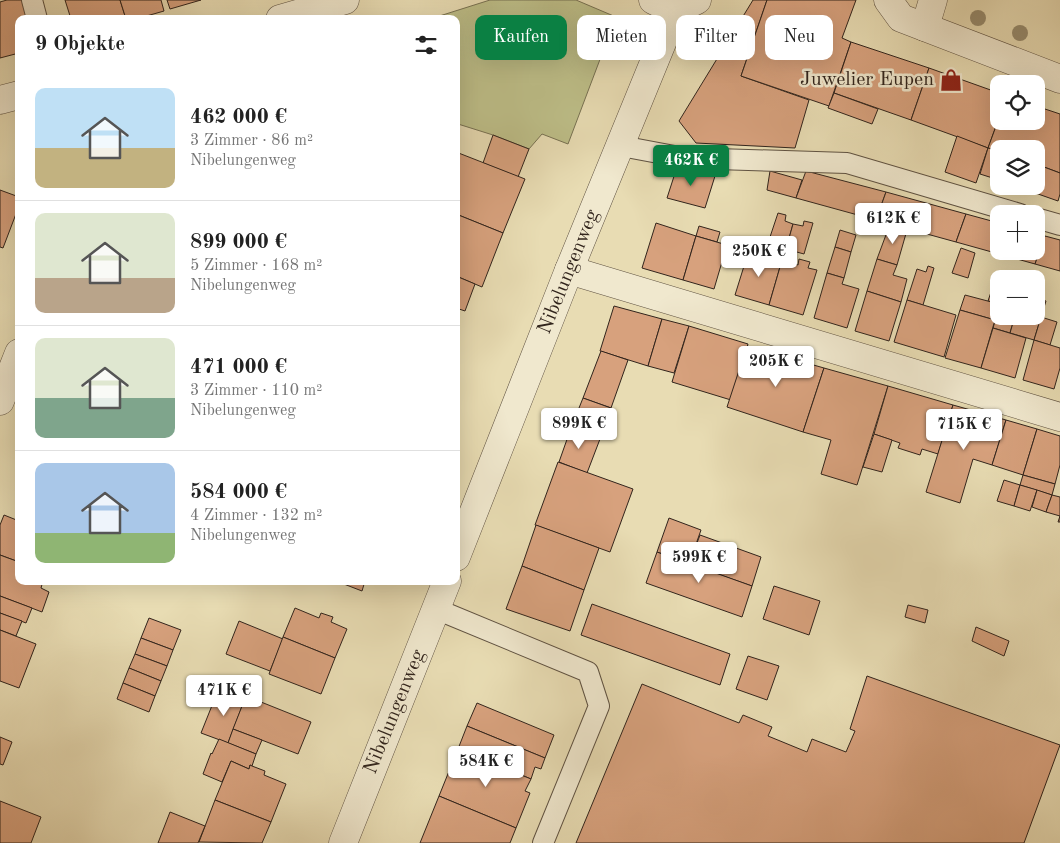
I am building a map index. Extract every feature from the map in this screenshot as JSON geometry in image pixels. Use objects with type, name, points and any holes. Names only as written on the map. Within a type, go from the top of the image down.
[{"type":"street","points":[[294,15],[345,0]]},
{"type":"street","points":[[888,0],[901,18],[1060,79]]},
{"type":"street","points":[[925,28],[933,0]]},
{"type":"street","name":"Nibelungenweg","points":[[460,547],[569,270],[621,146],[674,3]]},
{"type":"street","points":[[0,100],[15,96]]},
{"type":"street","points":[[569,270],[1060,418]]},
{"type":"street","points":[[0,401],[15,363]]},
{"type":"street","name":"Nibelungenweg","points":[[344,843],[445,585]]},
{"type":"lane","points":[[32,0],[36,15]]},
{"type":"lane","points":[[621,146],[686,158],[848,163],[990,205]]},
{"type":"lane","points":[[1045,221],[1060,225]]},
{"type":"lane","points":[[436,609],[588,672],[599,706],[544,843]]},
{"type":"green space","points":[[490,0],[576,0],[611,15],[577,15],[577,60],[600,60],[568,144],[542,134],[529,149],[460,125],[460,15],[443,15]]},
{"type":"building","points":[[23,0],[27,15],[15,15],[15,54],[0,58],[0,2]]},
{"type":"building","points":[[65,0],[120,0],[125,15],[70,15]]},
{"type":"building","points":[[120,0],[161,0],[164,11],[150,15],[125,15]]},
{"type":"building","points":[[167,0],[201,0],[170,9]]},
{"type":"building","points":[[753,0],[767,0],[755,35],[755,15],[744,15]]},
{"type":"building","points":[[767,0],[856,0],[842,38],[851,42],[829,106],[741,76],[746,60],[755,60],[755,35]]},
{"type":"building","points":[[851,42],[929,68],[911,120],[834,93]]},
{"type":"building","points":[[716,60],[746,60],[741,76],[809,100],[795,148],[696,143],[679,121]]},
{"type":"building","points":[[929,68],[990,90],[990,130],[995,130],[988,148],[911,120]]},
{"type":"building","points":[[834,93],[878,109],[872,124],[828,108]]},
{"type":"building","points":[[1045,109],[1060,114],[1060,173],[1045,167],[1045,140],[991,140],[995,130],[1045,130]]},
{"type":"building","points":[[493,135],[529,149],[518,177],[483,163]]},
{"type":"building","points":[[957,136],[988,148],[976,183],[945,172]]},
{"type":"building","points":[[988,148],[990,149],[990,177],[980,174]]},
{"type":"building","points":[[460,154],[525,179],[503,233],[460,216]]},
{"type":"building","points":[[677,167],[715,176],[705,208],[667,198]]},
{"type":"building","points":[[1045,167],[1060,173],[1058,201],[1041,195],[1045,195]]},
{"type":"building","points":[[770,171],[802,180],[796,198],[767,190]]},
{"type":"building","points":[[806,171],[886,192],[876,220],[796,198]]},
{"type":"building","points":[[0,190],[15,196],[15,216],[3,248],[0,247]]},
{"type":"building","points":[[886,192],[966,214],[956,242],[876,220]]},
{"type":"building","points":[[778,213],[786,215],[785,221],[793,224],[786,249],[768,243]]},
{"type":"building","points":[[966,214],[990,221],[990,251],[956,242]]},
{"type":"building","points":[[460,216],[503,233],[482,287],[460,278]]},
{"type":"building","points":[[804,221],[813,223],[804,254],[786,249],[793,224],[803,226]]},
{"type":"building","points":[[656,223],[696,236],[683,280],[642,268]]},
{"type":"building","points":[[890,224],[907,230],[897,265],[877,259]]},
{"type":"building","points":[[699,226],[720,232],[717,242],[696,236]]},
{"type":"building","points":[[840,230],[856,235],[851,252],[835,247]]},
{"type":"building","points":[[696,236],[727,245],[714,289],[683,280]]},
{"type":"building","points":[[1045,236],[1060,240],[1060,271],[1035,264],[1036,260],[1045,260]]},
{"type":"building","points":[[835,247],[851,252],[844,278],[827,273]]},
{"type":"building","points":[[961,248],[975,253],[968,278],[952,273]]},
{"type":"building","points":[[749,250],[782,260],[769,305],[735,295]]},
{"type":"building","points":[[799,259],[810,262],[808,268],[817,270],[803,315],[769,305],[782,260],[798,265]]},
{"type":"building","points":[[877,259],[897,265],[893,275],[907,279],[901,302],[867,291]]},
{"type":"building","points":[[1021,260],[1036,260],[1035,264]]},
{"type":"building","points":[[928,266],[934,268],[923,305],[907,300],[917,269],[926,272]]},
{"type":"building","points":[[827,273],[844,278],[842,284],[859,289],[847,328],[814,318]]},
{"type":"building","points":[[460,278],[475,284],[465,311],[460,309]]},
{"type":"building","points":[[867,291],[901,302],[889,341],[855,331]]},
{"type":"building","points":[[965,295],[990,302],[990,319],[960,310]]},
{"type":"building","points":[[907,300],[956,315],[944,357],[894,342]]},
{"type":"building","points":[[614,306],[662,319],[648,366],[600,351]]},
{"type":"building","points":[[960,310],[990,319],[990,325],[994,325],[981,368],[945,358]]},
{"type":"building","points":[[1045,318],[1057,322],[1050,345],[1034,340],[1039,325],[1045,325]]},
{"type":"building","points":[[662,319],[689,326],[674,373],[648,366]]},
{"type":"building","points":[[994,325],[1012,325],[1010,333],[993,328]]},
{"type":"building","points":[[1012,325],[1039,325],[1034,340],[1010,333]]},
{"type":"building","points":[[689,326],[748,344],[731,400],[672,382]]},
{"type":"building","points":[[993,328],[1026,338],[1015,378],[981,368]]},
{"type":"building","points":[[1034,340],[1060,348],[1060,368],[1054,389],[1023,380]]},
{"type":"building","points":[[747,346],[824,368],[803,432],[727,407]]},
{"type":"building","points":[[601,351],[628,360],[611,408],[583,398]]},
{"type":"building","points":[[824,368],[888,386],[857,485],[821,474],[831,440],[803,432]]},
{"type":"building","points":[[888,386],[953,405],[938,454],[922,449],[920,455],[898,448],[900,443],[874,434]]},
{"type":"building","points":[[583,398],[611,408],[606,423],[577,413]]},
{"type":"building","points":[[953,405],[1006,420],[992,465],[973,459],[960,503],[926,492]]},
{"type":"building","points":[[577,413],[606,423],[600,439],[571,428]]},
{"type":"building","points":[[1006,420],[1037,429],[1023,475],[992,465]]},
{"type":"building","points":[[571,428],[600,439],[587,473],[559,462]]},
{"type":"building","points":[[1037,429],[1060,436],[1060,465],[1055,484],[1023,475]]},
{"type":"building","points":[[874,434],[892,440],[882,472],[863,467]]},
{"type":"building","points":[[558,462],[633,489],[610,552],[535,525]]},
{"type":"building","points":[[1023,475],[1055,484],[1052,495],[1020,485]]},
{"type":"building","points":[[1004,480],[1020,485],[1014,506],[997,501]]},
{"type":"building","points":[[1020,485],[1037,490],[1030,511],[1014,506]]},
{"type":"building","points":[[1037,490],[1052,495],[1046,512],[1032,507]]},
{"type":"building","points":[[1052,495],[1060,497],[1060,516],[1046,512]]},
{"type":"building","points":[[4,515],[15,519],[15,561],[0,555],[0,525]]},
{"type":"building","points":[[669,518],[701,530],[689,564],[657,552]]},
{"type":"building","points":[[536,525],[599,548],[584,590],[522,566]]},
{"type":"building","points":[[700,535],[761,557],[752,586],[689,564]]},
{"type":"building","points":[[657,552],[752,586],[742,617],[646,583]]},
{"type":"building","points":[[0,555],[15,561],[15,585],[42,585],[41,588],[49,592],[42,612],[0,596]]},
{"type":"building","points":[[522,566],[584,590],[570,631],[506,609]]},
{"type":"building","points":[[346,585],[364,585],[362,591]]},
{"type":"building","points":[[774,586],[820,601],[809,635],[763,619]]},
{"type":"building","points":[[0,596],[32,608],[26,623],[0,613]]},
{"type":"building","points":[[592,604],[730,654],[720,685],[581,635]]},
{"type":"building","points":[[908,605],[928,610],[925,623],[905,617]]},
{"type":"building","points":[[295,608],[319,618],[321,613],[333,617],[331,622],[347,629],[335,658],[283,637]]},
{"type":"building","points":[[0,613],[22,621],[16,636],[0,630]]},
{"type":"building","points":[[149,618],[181,630],[173,650],[141,638]]},
{"type":"building","points":[[239,621],[283,639],[270,671],[226,654]]},
{"type":"building","points":[[976,627],[1009,641],[1004,656],[972,641]]},
{"type":"building","points":[[0,630],[36,644],[19,688],[0,681]]},
{"type":"building","points":[[283,637],[335,658],[321,694],[269,674]]},
{"type":"building","points":[[141,638],[173,650],[167,666],[135,654]]},
{"type":"building","points":[[135,654],[167,666],[161,681],[129,668]]},
{"type":"building","points":[[748,656],[779,666],[767,700],[736,689]]},
{"type":"building","points":[[129,668],[161,681],[155,696],[123,683]]},
{"type":"building","points":[[867,676],[1060,745],[1024,843],[576,843],[642,684],[739,723],[743,715],[772,727],[768,736],[807,752],[812,739],[846,752],[855,731],[850,729]]},
{"type":"building","points":[[123,683],[155,696],[149,712],[117,699]]},
{"type":"building","points":[[229,689],[246,696],[228,743],[201,733],[213,703],[222,707]]},
{"type":"building","points":[[246,696],[311,722],[298,754],[233,729]]},
{"type":"building","points":[[477,703],[554,735],[545,758],[467,726]]},
{"type":"building","points":[[467,726],[545,758],[541,769],[535,767],[531,779],[458,749]]},
{"type":"building","points":[[233,729],[262,740],[256,754],[228,743]]},
{"type":"building","points":[[0,737],[12,742],[3,765],[0,764]]},
{"type":"building","points":[[219,739],[256,754],[249,769],[231,761],[222,782],[203,774]]},
{"type":"building","points":[[458,749],[531,779],[525,791],[530,793],[516,828],[439,796]]},
{"type":"building","points":[[231,761],[249,769],[250,765],[265,771],[264,775],[286,784],[271,822],[215,800]]},
{"type":"building","points":[[439,796],[516,828],[510,843],[420,843]]},
{"type":"building","points":[[215,800],[271,822],[262,843],[199,842]]},
{"type":"building","points":[[0,801],[41,817],[31,843],[0,843]]},
{"type":"building","points":[[170,812],[205,826],[198,843],[158,843]]},
{"type":"place","name":"Juwelier Eupen","points":[[951,80]]}]
